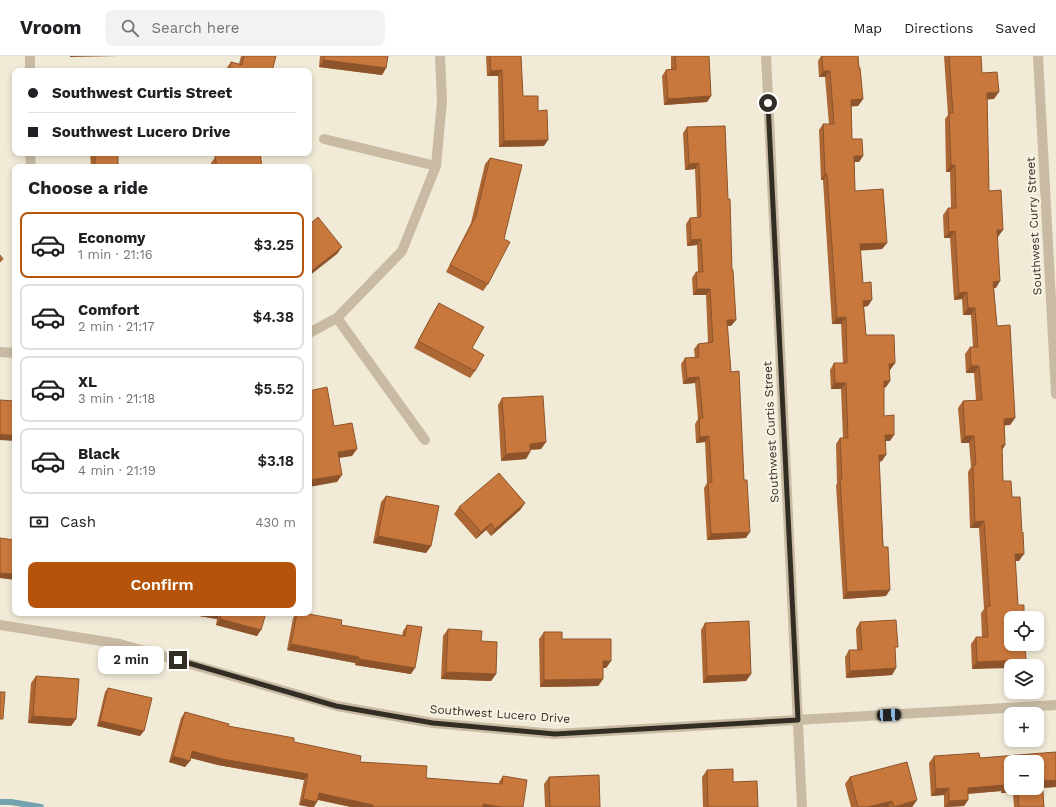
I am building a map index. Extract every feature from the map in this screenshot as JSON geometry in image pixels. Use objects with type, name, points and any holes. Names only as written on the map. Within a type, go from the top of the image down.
[{"type":"street","points":[[30,56],[30,68]]},
{"type":"street","points":[[312,331],[337,318],[402,251],[436,166],[442,101],[440,56]]},
{"type":"street","name":"Southwest Curtis Street","points":[[766,56],[802,807]]},
{"type":"street","name":"Southwest Curry Street","points":[[1038,56],[1056,394]]},
{"type":"street","points":[[324,139],[436,166]]},
{"type":"street","points":[[337,318],[425,440]]},
{"type":"street","points":[[0,352],[12,354]]},
{"type":"street","name":"Southwest Lucero Drive","points":[[0,625],[120,644],[336,706],[433,723],[555,734],[1056,705]]},
{"type":"building","points":[[244,56],[276,56],[273,68],[230,68],[231,62],[242,65]]},
{"type":"building","points":[[324,56],[388,56],[386,68],[324,60]]},
{"type":"building","points":[[490,56],[521,56],[523,96],[538,96],[538,111],[547,110],[548,140],[504,141],[502,70],[491,71]]},
{"type":"building","points":[[675,56],[709,56],[711,96],[668,99],[666,70],[676,69]]},
{"type":"building","points":[[822,56],[858,56],[863,99],[851,100],[852,139],[862,139],[863,156],[854,156],[855,191],[883,189],[887,243],[860,244],[863,283],[871,282],[872,300],[863,301],[866,335],[894,335],[895,363],[889,364],[890,381],[884,381],[884,416],[894,415],[894,435],[885,435],[886,455],[879,455],[883,547],[888,547],[890,590],[847,592],[840,479],[842,479],[840,438],[848,438],[846,383],[835,383],[834,363],[847,363],[846,317],[837,318],[827,174],[825,174],[823,124],[834,124],[830,71],[823,71]]},
{"type":"building","points":[[949,56],[981,56],[982,73],[997,72],[999,92],[987,93],[989,191],[1001,190],[1003,230],[997,230],[1000,281],[993,282],[997,326],[1010,325],[1015,418],[1004,419],[1005,445],[1002,445],[1003,481],[1011,481],[1012,497],[1020,497],[1024,554],[1015,554],[1018,605],[1024,605],[1024,611],[1004,611],[1004,651],[1025,651],[1026,659],[1004,659],[1004,661],[977,662],[976,637],[988,637],[986,607],[990,606],[984,521],[975,522],[973,465],[976,465],[974,436],[965,436],[963,401],[982,400],[979,366],[971,366],[970,347],[978,347],[975,308],[968,308],[967,292],[959,293],[955,231],[949,232],[948,208],[956,208],[955,165],[951,165],[949,113],[953,113]]},
{"type":"building","points":[[725,126],[736,320],[727,320],[731,372],[739,371],[744,480],[747,480],[750,532],[711,534],[708,483],[712,482],[709,436],[700,437],[699,418],[703,418],[699,377],[687,378],[685,358],[699,357],[698,344],[713,342],[710,289],[697,289],[696,272],[703,272],[701,239],[691,240],[690,218],[701,217],[699,163],[689,164],[687,127]]},
{"type":"building","points":[[95,156],[118,156],[118,164],[95,164]]},
{"type":"building","points":[[215,156],[260,156],[262,164],[216,164]]},
{"type":"building","points":[[490,158],[522,165],[504,239],[510,242],[488,284],[450,265],[476,216]]},
{"type":"building","points":[[318,217],[342,247],[312,271],[312,222]]},
{"type":"building","points":[[0,255],[3,259],[0,262]]},
{"type":"building","points":[[439,303],[484,327],[472,348],[484,355],[475,371],[418,341]]},
{"type":"building","points":[[327,387],[334,426],[352,423],[357,449],[338,452],[342,475],[312,480],[312,390]]},
{"type":"building","points":[[543,396],[546,442],[530,444],[530,452],[506,454],[502,398]]},
{"type":"building","points":[[0,400],[12,401],[12,436],[0,434]]},
{"type":"building","points":[[499,473],[525,503],[495,529],[491,523],[481,532],[459,507]]},
{"type":"building","points":[[386,496],[439,506],[431,546],[378,536]]},
{"type":"building","points":[[0,538],[12,540],[12,574],[0,573]]},
{"type":"building","points":[[312,615],[342,620],[341,625],[405,636],[407,625],[422,627],[415,668],[359,659],[359,657],[291,644],[296,616],[312,616]]},
{"type":"building","points":[[220,616],[265,616],[261,630],[220,619]]},
{"type":"building","points":[[896,620],[898,647],[895,647],[896,668],[850,671],[849,650],[862,650],[860,622]]},
{"type":"building","points":[[749,621],[751,674],[707,676],[705,623]]},
{"type":"building","points":[[448,629],[482,631],[481,641],[497,642],[496,674],[446,672]]},
{"type":"building","points":[[544,632],[562,632],[562,639],[611,639],[611,661],[603,661],[603,679],[544,680]]},
{"type":"building","points":[[36,676],[79,679],[76,719],[33,716]]},
{"type":"building","points":[[108,688],[152,698],[144,731],[100,721]]},
{"type":"building","points":[[0,692],[5,692],[3,719],[0,719]]},
{"type":"building","points":[[185,712],[229,724],[228,726],[294,738],[294,742],[361,756],[360,762],[427,766],[426,778],[502,784],[503,776],[527,780],[523,807],[501,807],[483,804],[483,807],[373,807],[373,805],[319,793],[317,802],[303,799],[308,774],[222,759],[192,751],[190,761],[173,756]]},
{"type":"building","points":[[1056,752],[1056,780],[1044,781],[1044,755],[1018,755]]},
{"type":"building","points":[[979,753],[980,758],[1004,756],[1004,785],[968,788],[968,800],[949,801],[949,788],[936,789],[934,756]]},
{"type":"building","points":[[907,762],[917,800],[894,807],[892,801],[868,807],[858,807],[850,777]]},
{"type":"building","points":[[733,769],[733,782],[757,781],[758,807],[708,807],[707,770]]},
{"type":"building","points":[[599,775],[600,807],[550,807],[549,777]]},
{"type":"building","points":[[1018,795],[1043,795],[1044,807],[1019,807]]},
{"type":"waterway","points":[[0,802],[11,802],[41,807]]},
{"type":"route","points":[[178,660],[336,706],[433,723],[555,734],[798,720],[768,103]]}]
